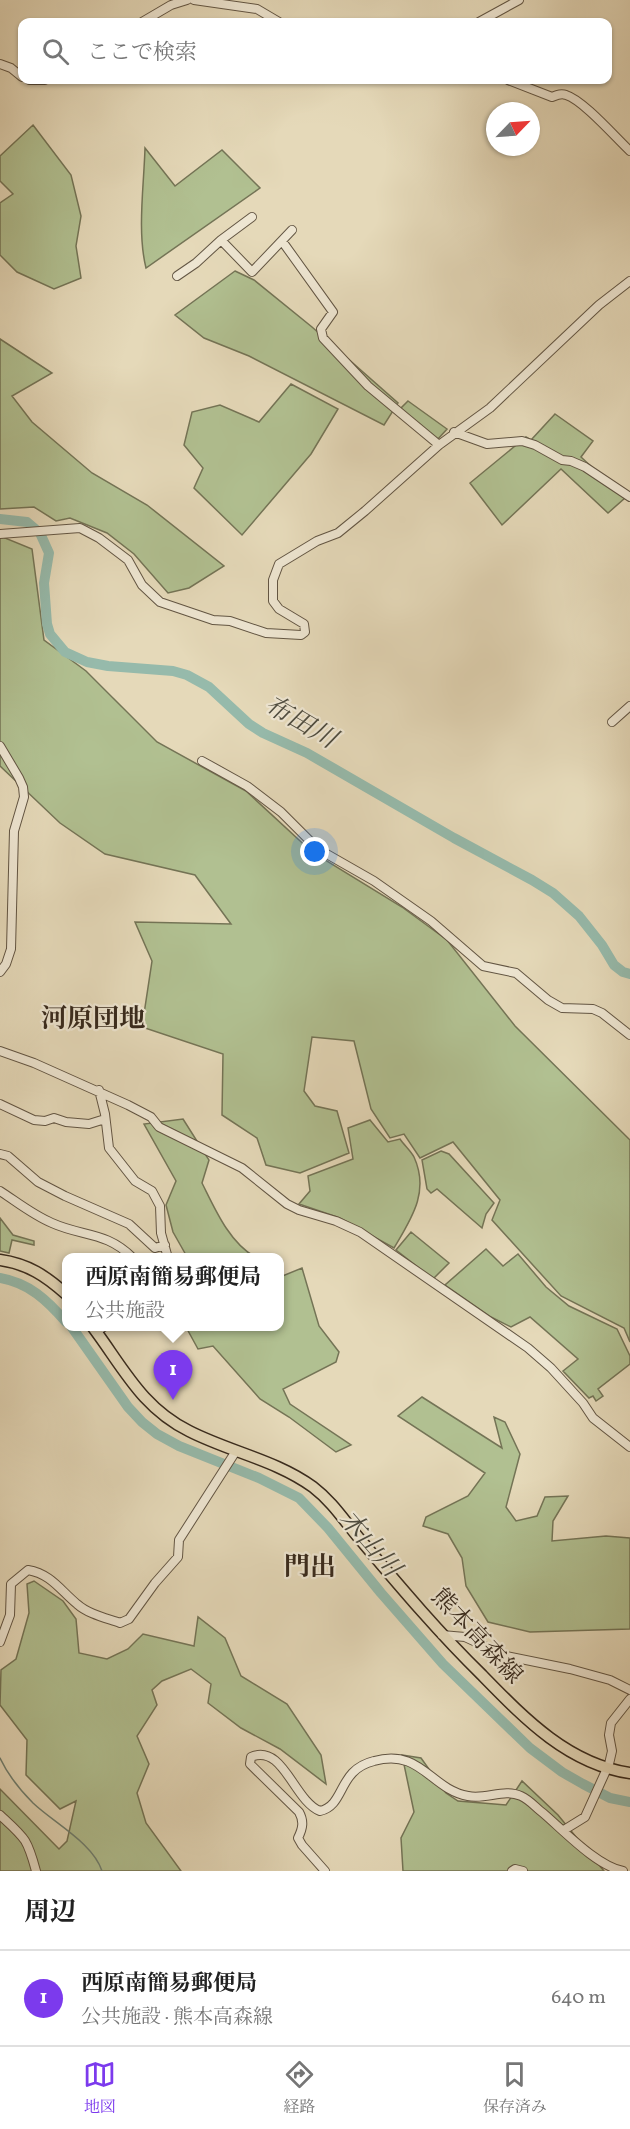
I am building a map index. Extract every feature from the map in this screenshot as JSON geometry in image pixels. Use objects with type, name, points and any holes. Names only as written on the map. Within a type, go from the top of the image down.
[{"type":"main road","points":[[0,1260],[31,1267],[62,1290]]},
{"type":"main road","name":"熊本高森線","points":[[100,1331],[131,1382],[149,1403],[188,1431],[235,1454],[286,1470],[313,1487],[336,1509],[363,1544],[442,1635],[526,1720],[553,1741],[585,1760],[606,1768],[630,1773]]},
{"type":"street","points":[[149,18],[171,5],[187,0]]},
{"type":"street","points":[[194,0],[228,2],[257,9],[272,18]]},
{"type":"street","points":[[486,18],[519,0]]},
{"type":"street","points":[[0,64],[18,74]]},
{"type":"street","points":[[518,84],[552,97],[566,95],[579,102],[630,151]]},
{"type":"street","points":[[177,276],[252,217]]},
{"type":"street","points":[[221,240],[252,272],[292,230]]},
{"type":"street","points":[[282,241],[333,312],[321,329],[323,338],[368,387],[438,445]]},
{"type":"street","points":[[0,534],[80,528],[99,538],[128,560],[142,585],[160,602],[213,620],[230,621],[266,633],[301,635],[304,632],[303,624],[279,609],[273,601],[273,580],[279,564],[286,558],[338,533],[438,445],[490,408],[599,305],[630,281]]},
{"type":"street","points":[[454,432],[487,444],[522,441],[535,445],[561,460],[571,460],[585,467],[630,497]]},
{"type":"street","points":[[612,722],[630,706]]},
{"type":"street","points":[[0,746],[23,787],[24,797],[14,831],[10,949],[6,964],[0,972]]},
{"type":"street","points":[[202,761],[247,786],[281,812],[318,849],[365,875],[431,921],[483,966],[516,973],[548,1000],[562,1008],[593,1009],[602,1013],[630,1035]]},
{"type":"street","points":[[0,1051],[99,1090],[151,1117],[159,1127],[242,1168],[287,1204],[336,1221],[374,1241],[528,1348],[559,1377],[583,1403],[593,1418],[630,1447]]},
{"type":"street","points":[[99,1090],[109,1148],[135,1181],[152,1191],[160,1206],[161,1233],[167,1253]]},
{"type":"street","points":[[0,1104],[34,1120],[45,1121],[54,1118],[66,1122],[89,1124],[105,1119]]},
{"type":"street","points":[[0,1154],[8,1156],[38,1182],[129,1224],[155,1248],[165,1245]]},
{"type":"street","points":[[0,1191],[51,1223],[109,1239],[128,1253]]},
{"type":"street","points":[[0,1642],[10,1615],[11,1584],[28,1570],[40,1572],[65,1591],[78,1605],[91,1612],[120,1623],[129,1618],[178,1557],[179,1540],[235,1454]]},
{"type":"street","points":[[442,1635],[465,1637],[506,1656],[610,1680],[630,1690]]},
{"type":"street","points":[[564,1830],[585,1817],[588,1806],[609,1764],[612,1751],[609,1735],[611,1723],[630,1699]]},
{"type":"street","points":[[325,1871],[298,1838],[303,1819],[299,1812],[250,1764],[251,1757],[264,1754],[275,1759],[301,1796],[313,1808],[320,1811],[332,1805],[351,1773],[359,1767],[373,1761],[391,1758],[407,1760],[452,1791],[468,1797],[483,1797],[500,1793],[520,1796],[612,1870],[623,1871]]},
{"type":"street","points":[[0,1815],[25,1838],[32,1852],[36,1871]]},
{"type":"street","points":[[512,1871],[515,1869],[524,1871]]},
{"type":"green space","points":[[33,125],[71,175],[81,216],[76,246],[81,278],[54,289],[17,272],[0,255],[0,203],[13,194],[0,181],[0,156]]},
{"type":"green space","points":[[145,148],[175,186],[222,150],[260,188],[146,268],[141,224]]},
{"type":"green space","points":[[235,271],[254,280],[312,327],[398,403],[384,425],[249,356],[204,338],[175,315]]},
{"type":"green space","points":[[0,339],[52,373],[12,396],[32,422],[92,473],[147,505],[224,566],[189,588],[168,593],[134,554],[107,533],[70,518],[56,521],[34,507],[0,509]]},
{"type":"green space","points":[[291,384],[338,409],[311,454],[242,535],[194,488],[203,468],[184,445],[192,412],[220,405],[259,422]]},
{"type":"green space","points":[[408,401],[447,429],[438,439],[400,409]]},
{"type":"green space","points":[[555,414],[593,441],[581,457],[625,498],[608,513],[561,469],[502,525],[470,483],[526,437],[531,440]]},
{"type":"green space","points":[[0,536],[32,549],[44,640],[86,671],[157,742],[246,791],[312,852],[402,907],[447,940],[515,1026],[630,1140],[630,1342],[624,1328],[561,1296],[492,1220],[500,1200],[453,1142],[420,1158],[404,1134],[390,1138],[371,1109],[354,1041],[312,1037],[304,1091],[315,1106],[337,1111],[349,1153],[300,1173],[266,1165],[257,1138],[222,1115],[223,1054],[142,1027],[152,961],[135,922],[231,924],[195,875],[105,854],[60,823],[0,766]]},
{"type":"green space","points":[[183,1119],[209,1160],[202,1183],[230,1234],[249,1253],[185,1253],[173,1232],[166,1205],[176,1181],[144,1124]]},
{"type":"green space","points":[[370,1120],[388,1142],[400,1139],[413,1155],[418,1170],[420,1182],[416,1205],[394,1248],[340,1218],[299,1204],[310,1191],[308,1176],[353,1159],[348,1128]]},
{"type":"green space","points":[[441,1151],[449,1154],[494,1203],[486,1214],[482,1228],[437,1189],[431,1193],[427,1189],[422,1160]]},
{"type":"green space","points":[[0,1218],[13,1235],[34,1241],[34,1245],[12,1240],[9,1253],[0,1251]]},
{"type":"green space","points":[[411,1232],[449,1263],[433,1279],[396,1250]]},
{"type":"green space","points":[[486,1249],[503,1266],[518,1254],[546,1287],[569,1306],[617,1329],[630,1356],[630,1364],[598,1389],[603,1396],[596,1401],[593,1396],[589,1398],[563,1371],[578,1359],[530,1317],[511,1327],[491,1317],[445,1285]]},
{"type":"green space","points":[[302,1268],[319,1326],[339,1352],[336,1362],[283,1389],[290,1404],[351,1445],[336,1452],[289,1417],[260,1399],[213,1346],[198,1349],[188,1331],[284,1331],[284,1275]]},
{"type":"green space","points":[[422,1397],[502,1448],[494,1417],[505,1422],[520,1454],[506,1507],[516,1521],[537,1516],[545,1497],[568,1496],[553,1521],[552,1541],[606,1536],[630,1538],[630,1629],[530,1632],[488,1622],[466,1586],[462,1558],[448,1534],[423,1526],[426,1517],[468,1496],[485,1473],[398,1416]]},
{"type":"green space","points":[[34,1581],[63,1601],[76,1619],[79,1653],[107,1659],[128,1649],[143,1634],[194,1646],[198,1617],[225,1638],[241,1676],[287,1704],[321,1755],[326,1784],[280,1749],[241,1728],[208,1703],[211,1684],[191,1669],[162,1681],[152,1690],[157,1705],[137,1736],[149,1764],[137,1793],[146,1823],[181,1871],[0,1871],[0,1789],[59,1849],[67,1841],[76,1801],[60,1809],[26,1775],[27,1740],[0,1705],[1,1670],[16,1659],[29,1613],[27,1584]]},
{"type":"green space","points":[[402,1755],[421,1758],[446,1793],[458,1801],[506,1805],[522,1781],[558,1815],[604,1871],[403,1871],[401,1838],[414,1812]]},
{"type":"waterway","name":"布田川","points":[[0,519],[27,522],[40,533],[49,553],[44,583],[47,624],[50,634],[65,652],[87,662],[108,666],[173,671],[187,675],[209,687],[249,724],[263,733],[307,753],[553,893],[579,916],[602,945],[614,965],[630,974]]},
{"type":"waterway","name":"木山川","points":[[0,1278],[29,1288],[62,1318]]},
{"type":"waterway","name":"木山川","points":[[75,1331],[128,1407],[142,1422],[157,1434],[179,1446],[259,1478],[299,1498],[328,1528],[443,1664],[530,1748],[562,1772],[583,1784],[610,1798],[630,1802]]},
{"type":"waterway","points":[[0,1758],[10,1776],[23,1792],[42,1811],[82,1842],[102,1871]]},
{"type":"place","name":"西原南簡易郵便局","points":[[173,1400]]},
{"type":"district","name":"河原団地","points":[[93,1020]]},
{"type":"district","name":"門出","points":[[310,1568]]}]
